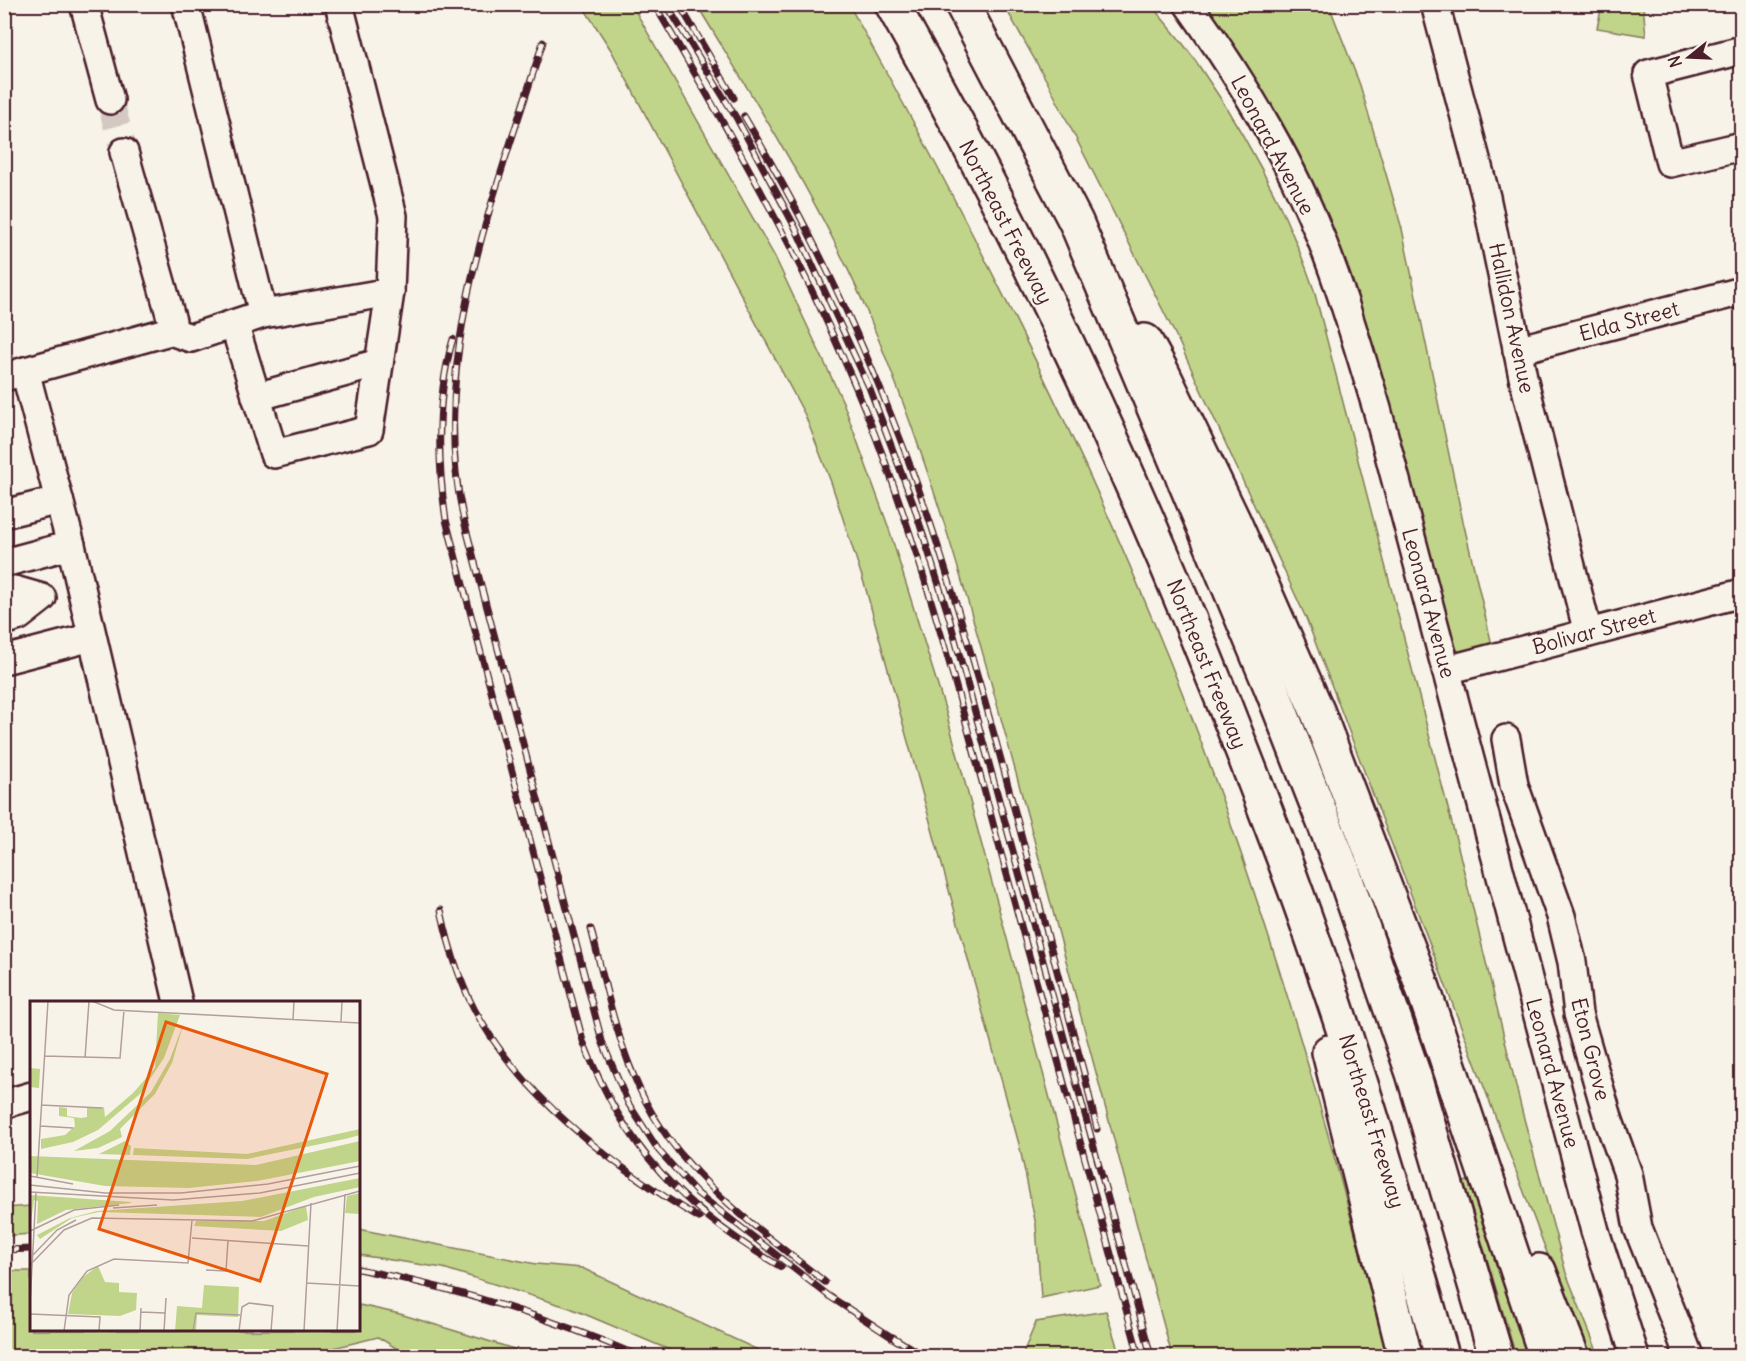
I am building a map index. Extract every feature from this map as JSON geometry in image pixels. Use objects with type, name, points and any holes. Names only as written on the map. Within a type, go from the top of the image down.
[{"type":"highway","name":"Northeast Freeway","points":[[892,4],[988,184],[1058,324],[1183,604],[1272,826],[1339,1016],[1442,1356]]},
{"type":"highway","points":[[962,4],[1076,222],[1162,372],[1233,520],[1318,713],[1420,979],[1546,1356]]},
{"type":"highway","points":[[1076,222],[1271,687],[1343,871],[1413,1073],[1496,1356]]},
{"type":"highway","points":[[1272,826],[1405,1356]]},
{"type":"highway","points":[[1420,979],[1472,1090],[1572,1356]]},
{"type":"street","points":[[84,4],[110,100]]},
{"type":"street","points":[[186,4],[263,314]]},
{"type":"street","points":[[234,324],[274,454],[369,430],[390,292],[393,216],[339,4]]},
{"type":"street","name":"Leonard Avenue","points":[[1188,4],[1214,40],[1265,124],[1297,184],[1321,238],[1377,409],[1595,1231],[1635,1356]]},
{"type":"street","name":"Hallidon Avenue","points":[[1435,4],[1486,197],[1517,350],[1588,633]]},
{"type":"street","points":[[1742,50],[1648,74],[1670,163],[1742,146]]},
{"type":"street","points":[[124,152],[172,321],[170,331]]},
{"type":"street","name":"Elda Street","points":[[1517,350],[1742,291]]},
{"type":"street","points":[[178,1001],[59,500],[15,374],[170,331],[191,338],[263,314],[390,292]]},
{"type":"street","points":[[256,397],[379,363]]},
{"type":"street","points":[[4,514],[59,500]]},
{"type":"street","points":[[4,563],[70,545]]},
{"type":"street","points":[[4,621],[19,616],[42,598],[80,587]]},
{"type":"street","points":[[4,593],[14,590],[42,598]]},
{"type":"street","name":"Bolivar Street","points":[[1447,670],[1742,593]]},
{"type":"street","points":[[4,660],[92,638]]},
{"type":"street","name":"Eton Grove","points":[[1506,739],[1514,785],[1561,916],[1572,962],[1578,1014],[1609,1121],[1628,1174],[1638,1228],[1689,1356]]},
{"type":"street","points":[[4,1104],[30,1097]]},
{"type":"street","name":"Leonard Avenue","points":[[1595,1231],[1610,1314],[1622,1356]]},
{"type":"green space","points":[[582,5],[632,5],[775,257],[843,402],[888,526],[946,712],[1100,1285],[1041,1298],[1036,1225],[1019,1144],[865,586],[831,482],[805,415],[611,50]]},
{"type":"green space","points":[[697,5],[849,5],[972,232],[1085,465],[1190,712],[1255,894],[1284,985],[1338,1170],[1387,1356],[1172,1356],[997,703],[960,574],[919,446],[871,321],[833,239],[790,160]]},
{"type":"green space","points":[[1004,5],[1151,5],[1194,58],[1233,119],[1264,174],[1291,232],[1314,290],[1459,851],[1523,1115],[1566,1273],[1599,1356],[1588,1356],[1571,1316],[1306,618],[1178,340],[1049,85]]},
{"type":"green space","points":[[1199,5],[1329,5],[1360,85],[1402,229],[1462,517],[1492,645],[1460,653],[1449,640],[1350,283]]},
{"type":"green space","points":[[1602,5],[1643,5],[1646,36],[1597,28]]},
{"type":"green space","points":[[1473,1179],[1533,1356],[1516,1356],[1464,1182]]},
{"type":"green space","points":[[30,1206],[30,1234],[5,1236],[5,1208]]},
{"type":"green space","points":[[360,1229],[536,1264],[582,1268],[771,1356],[684,1356],[570,1308],[443,1268],[360,1255]]},
{"type":"green space","points":[[4,1271],[30,1271],[30,1331],[360,1331],[360,1305],[400,1314],[537,1356],[409,1356],[378,1337],[301,1356],[5,1356]]},
{"type":"green space","points":[[1106,1311],[1120,1356],[1022,1356],[1036,1322]]},
{"type":"tunnel","points":[[110,100],[124,152]]},
{"type":"railway","points":[[654,4],[751,172],[810,286],[863,404],[886,464],[948,657],[1139,1356]]},
{"type":"railway","points":[[666,4],[737,119],[795,227],[869,387],[914,506],[949,617],[1151,1356]]},
{"type":"railway","points":[[679,4],[734,98]]},
{"type":"railway","points":[[543,42],[487,218],[472,278],[460,338],[454,399],[455,460],[464,521],[602,1041],[628,1103],[659,1151],[697,1193],[829,1296],[899,1342]]},
{"type":"railway","points":[[744,116],[801,218],[852,323],[897,430],[917,485],[957,606],[995,739],[1097,1129]]},
{"type":"railway","points":[[453,339],[443,384],[440,429],[441,475],[446,520],[583,1041],[618,1114],[638,1144],[661,1172],[714,1222],[781,1267]]},
{"type":"railway","points":[[441,910],[456,967],[467,995],[501,1051],[524,1080],[550,1107],[608,1156],[699,1218]]},
{"type":"railway","points":[[591,929],[624,1051],[640,1090],[656,1120],[697,1173],[746,1219],[825,1282]]},
{"type":"railway","points":[[4,1250],[30,1249]]},
{"type":"railway","points":[[360,1269],[430,1285],[501,1305],[536,1316],[639,1356]]},
{"type":"railway","points":[[893,1337],[924,1356]]}]
